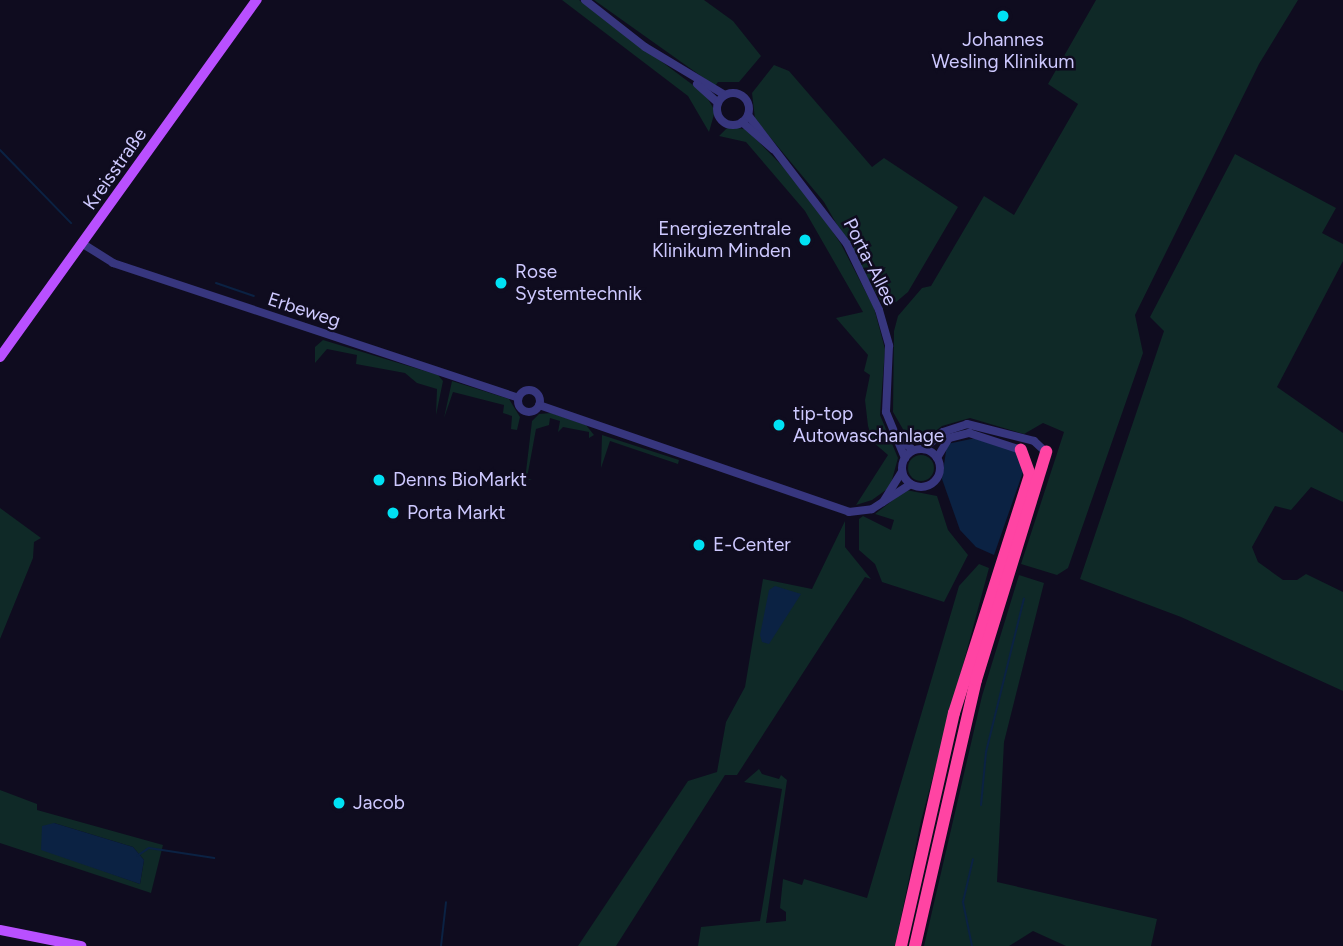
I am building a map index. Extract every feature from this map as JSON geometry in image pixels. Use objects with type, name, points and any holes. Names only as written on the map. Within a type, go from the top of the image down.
[{"type":"highway","points":[[901,946],[954,713],[1002,574],[1030,475],[1021,450]]},
{"type":"highway","points":[[1008,555],[1046,452]]},
{"type":"highway","points":[[915,946],[965,720],[1002,574]]},
{"type":"main road","name":"Kreisstraße","points":[[0,357],[257,0]]},
{"type":"main road","points":[[0,930],[81,946]]},
{"type":"street","points":[[585,0],[684,73],[718,103],[722,120],[742,122],[748,115],[744,96],[725,95],[684,73]]},
{"type":"street","points":[[718,103],[725,95]]},
{"type":"street","name":"Porta-Allee","points":[[748,115],[788,162],[847,244],[879,310],[889,346],[887,412],[892,431],[905,458]]},
{"type":"street","name":"Porta-Allee","points":[[742,122],[788,162]]},
{"type":"street","name":"Erbeweg","points":[[83,244],[113,263],[518,398]]},
{"type":"street","points":[[539,405],[527,413],[520,409],[518,398],[532,391],[539,405],[849,512],[883,503],[911,484],[932,483],[939,474],[937,458],[949,438],[969,432],[1021,450]]},
{"type":"street","points":[[883,503],[902,472],[905,458],[913,450],[924,449],[943,432],[975,424],[1034,441],[1046,452]]},
{"type":"street","points":[[892,431],[913,450]]},
{"type":"street","points":[[924,449],[937,458]]},
{"type":"street","points":[[902,472],[911,484]]},
{"type":"green space","points":[[562,0],[579,0],[705,94],[715,111],[709,132],[688,96]]},
{"type":"green space","points":[[594,0],[704,0],[733,21],[761,56],[739,82],[718,82],[715,86]]},
{"type":"green space","points":[[1096,0],[1298,0],[1259,64],[1135,315],[1143,353],[1068,568],[1057,575],[1021,564],[1064,432],[1043,423],[1024,434],[970,418],[942,426],[920,443],[908,438],[893,412],[894,331],[898,316],[922,288],[931,286],[984,196],[1014,215],[1078,104],[1048,84]]},
{"type":"green space","points":[[774,65],[789,71],[872,167],[884,158],[958,207],[908,292],[896,302],[880,300],[824,202],[755,119],[752,93]]},
{"type":"green space","points":[[728,127],[746,129],[801,185],[841,244],[874,308],[885,349],[880,415],[898,458],[890,487],[872,500],[856,505],[888,455],[873,442],[868,426],[865,400],[870,375],[864,371],[868,355],[836,318],[863,312],[805,211],[746,142],[719,136]]},
{"type":"green space","points":[[1235,154],[1336,208],[1322,233],[1343,244],[1343,261],[1277,387],[1343,433],[1343,502],[1311,487],[1291,510],[1275,506],[1252,547],[1258,562],[1283,580],[1297,580],[1306,574],[1343,592],[1343,691],[1181,617],[1080,579],[1164,331],[1150,317]]},
{"type":"green space","points":[[323,340],[438,375],[443,381],[436,415],[437,389],[417,383],[405,373],[356,364],[357,355],[327,349],[315,363],[315,347]]},
{"type":"green space","points":[[452,381],[509,399],[520,417],[517,430],[511,429],[512,416],[503,413],[504,405],[453,392],[444,418]]},
{"type":"green space","points":[[551,413],[586,425],[594,435],[589,438],[589,432],[563,427],[558,432],[560,421],[550,418],[549,425],[536,429],[527,478],[532,480],[525,480],[532,421],[539,414]]},
{"type":"green space","points":[[602,435],[679,460],[678,464],[610,441],[601,468]]},
{"type":"green space","points":[[921,455],[930,459],[934,468],[930,477],[921,481],[912,477],[908,468],[912,459]]},
{"type":"green space","points":[[906,490],[937,496],[948,530],[968,555],[944,602],[882,582],[875,564],[859,550],[859,519],[863,516],[891,530],[894,520],[875,514]]},
{"type":"green space","points":[[0,508],[41,538],[34,542],[33,558],[0,639]]},
{"type":"green space","points":[[845,521],[845,547],[871,579],[865,577],[737,775],[725,775],[616,946],[578,946],[688,781],[717,772],[726,722],[745,687],[763,579],[812,589]]},
{"type":"green space","points":[[979,564],[989,568],[921,821],[895,946],[698,946],[701,927],[760,921],[782,789],[744,782],[759,769],[762,774],[779,779],[781,775],[787,780],[766,923],[786,921],[786,912],[780,908],[783,879],[802,885],[804,879],[867,898],[959,586]]},
{"type":"green space","points":[[1019,575],[1044,583],[1004,742],[997,882],[1157,919],[1151,946],[1066,946],[1033,931],[1009,946],[924,946],[982,696]]},
{"type":"green space","points":[[0,790],[37,804],[37,810],[163,845],[151,893],[0,843]],"holes":[[[54,823],[133,847],[144,860],[140,884],[56,854]]]},
{"type":"water","points":[[976,438],[1017,452],[1023,472],[994,555],[976,547],[960,530],[942,479],[947,444]]},
{"type":"water","points":[[775,586],[801,594],[769,644],[762,642],[760,635],[769,590]]},
{"type":"water","points":[[54,823],[133,847],[144,860],[140,884],[41,850],[42,826]]},
{"type":"waterway","points":[[0,150],[71,223]]},
{"type":"waterway","points":[[216,283],[254,296]]},
{"type":"waterway","points":[[269,302],[307,315]]},
{"type":"waterway","points":[[981,805],[986,752],[1024,599]]},
{"type":"waterway","points":[[137,856],[149,848],[214,858]]},
{"type":"waterway","points":[[972,946],[963,902],[973,859]]},
{"type":"waterway","points":[[441,946],[446,902]]},
{"type":"place","name":"Johannes Wesling Klinikum","points":[[1003,16]]},
{"type":"place","name":"Energiezentrale Klinikum Minden","points":[[805,240]]},
{"type":"place","name":"Rose Systemtechnik","points":[[501,283]]},
{"type":"place","name":"tip-top Autowaschanlage","points":[[779,425]]},
{"type":"place","name":"Denns BioMarkt","points":[[379,480]]},
{"type":"place","name":"Porta Markt","points":[[393,513]]},
{"type":"place","name":"E-Center","points":[[699,545]]},
{"type":"place","name":"Jacob","points":[[339,803]]}]
